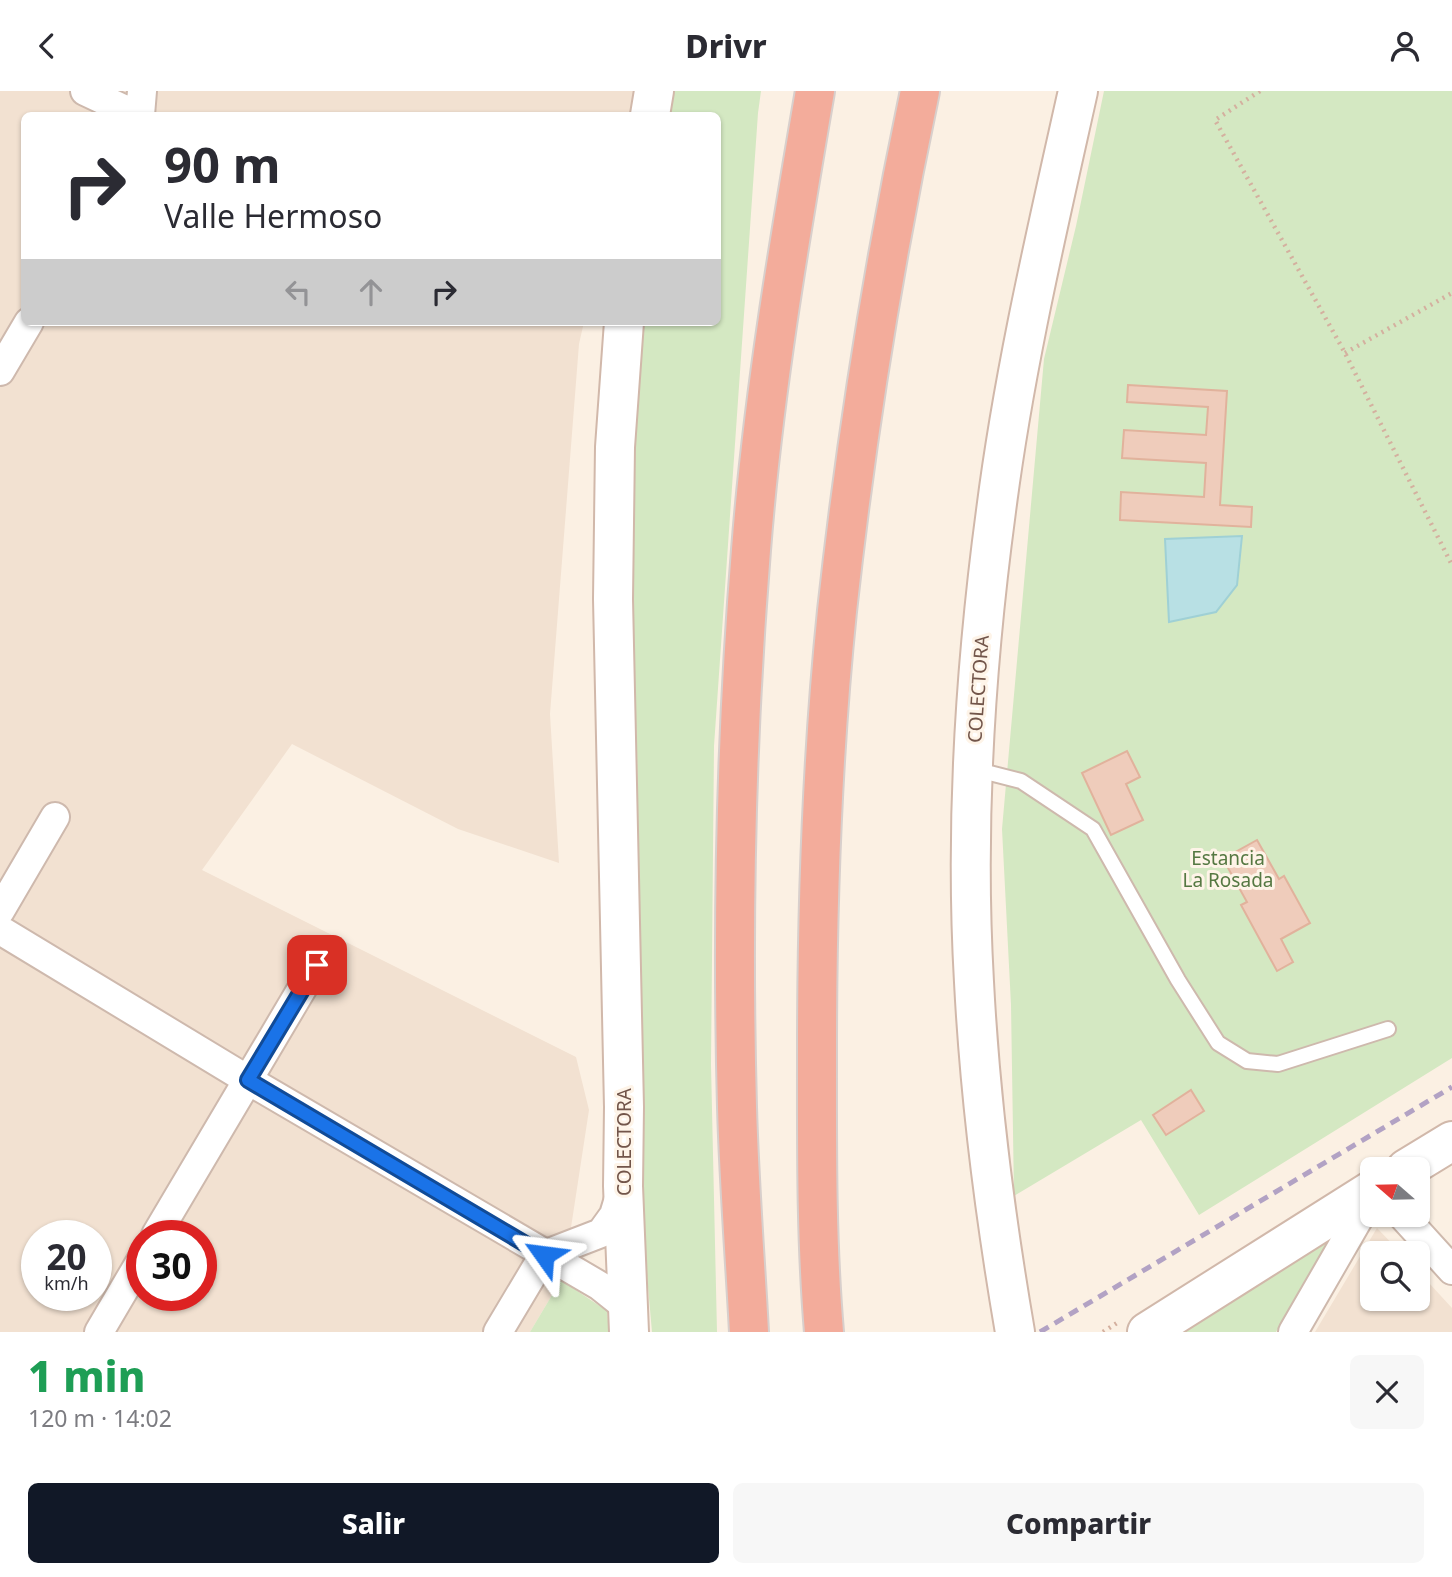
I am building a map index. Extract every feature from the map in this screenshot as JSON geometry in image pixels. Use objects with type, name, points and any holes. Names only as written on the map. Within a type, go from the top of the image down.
[{"type":"highway","points":[[749,1332],[737,1109],[735,962],[744,635],[771,360],[815,91]]},
{"type":"highway","points":[[824,1332],[818,1212],[817,975],[826,750],[837,612],[860,428],[920,100]]},
{"type":"highway","points":[[818,1212],[848,1332]]},
{"type":"highway","points":[[737,1332],[745,1254]]},
{"type":"main road","points":[[650,112],[653,91]]},
{"type":"main road","name":"COLECTORA","points":[[1014,1332],[987,1141],[973,981],[973,769],[984,617],[1005,447],[1035,286],[1077,91]]},
{"type":"main road","name":"COLECTORA","points":[[624,326],[615,447],[613,586],[628,1322]]},
{"type":"main road","points":[[1426,1157],[1452,1141]]},
{"type":"main road","points":[[1147,1332],[1360,1199]]},
{"type":"street","points":[[85,91],[131,112]]},
{"type":"street","points":[[138,112],[142,91]]},
{"type":"street","points":[[0,371],[27,326]]},
{"type":"street","points":[[0,911],[55,817]]},
{"type":"street","points":[[0,930],[610,1293],[620,1302],[628,1322]]},
{"type":"street","points":[[165,1220],[317,965]]},
{"type":"street","points":[[498,1332],[544,1255],[601,1233],[614,1215],[624,1186]]},
{"type":"street","points":[[1293,1332],[1360,1213]]},
{"type":"street","points":[[1413,1227],[1452,1270]]},
{"type":"street","points":[[99,1332],[126,1286]]},
{"type":"lane","points":[[973,769],[1021,781],[1093,829],[1178,980],[1218,1043],[1247,1061],[1278,1063],[1388,1029]]},
{"type":"path","points":[[1260,91],[1215,120],[1345,353],[1452,565]]},
{"type":"path","points":[[1345,353],[1452,293]]},
{"type":"shaded area","points":[[0,91],[636,91],[631,112],[21,112],[21,326],[583,326],[579,344],[550,714],[559,863],[458,829],[292,744],[202,870],[576,1057],[589,1110],[561,1280],[530,1332],[0,1332]]},
{"type":"shaded area","points":[[1377,1228],[1389,1241],[1369,1241]]},
{"type":"shaded area","points":[[1360,1257],[1360,1311],[1430,1311],[1430,1284],[1452,1308],[1452,1332],[1315,1332]]},
{"type":"green space","points":[[674,91],[761,91],[714,746],[711,1065],[717,1332],[652,1332],[642,1219],[637,746],[626,510],[644,326],[721,326],[721,112],[670,112]]},
{"type":"green space","name":"Estancia La Rosada","points":[[1104,91],[1452,91],[1452,1058],[1199,1215],[1141,1120],[1014,1196],[1011,1005],[1002,829],[1044,359],[1076,226]]},
{"type":"green space","points":[[1336,1230],[1276,1332],[1172,1332]]},
{"type":"green space","points":[[561,1280],[607,1311],[609,1332],[530,1332]]},
{"type":"water","points":[[1242,536],[1237,585],[1216,612],[1169,622],[1165,539]]},
{"type":"building","points":[[1128,385],[1227,391],[1220,505],[1252,507],[1251,527],[1120,520],[1121,492],[1204,497],[1206,463],[1122,458],[1124,430],[1206,435],[1208,407],[1127,402]]},
{"type":"building","points":[[1127,751],[1140,777],[1126,784],[1143,820],[1111,835],[1082,773]]},
{"type":"building","points":[[1257,840],[1279,879],[1284,876],[1310,923],[1281,939],[1293,962],[1277,971],[1241,905],[1247,902],[1223,859]]},
{"type":"building","points":[[1191,1090],[1204,1111],[1166,1135],[1153,1115]]},
{"type":"railway","points":[[1040,1332],[1452,1087]]},
{"type":"route","points":[[317,965],[248,1080],[544,1255]]}]
